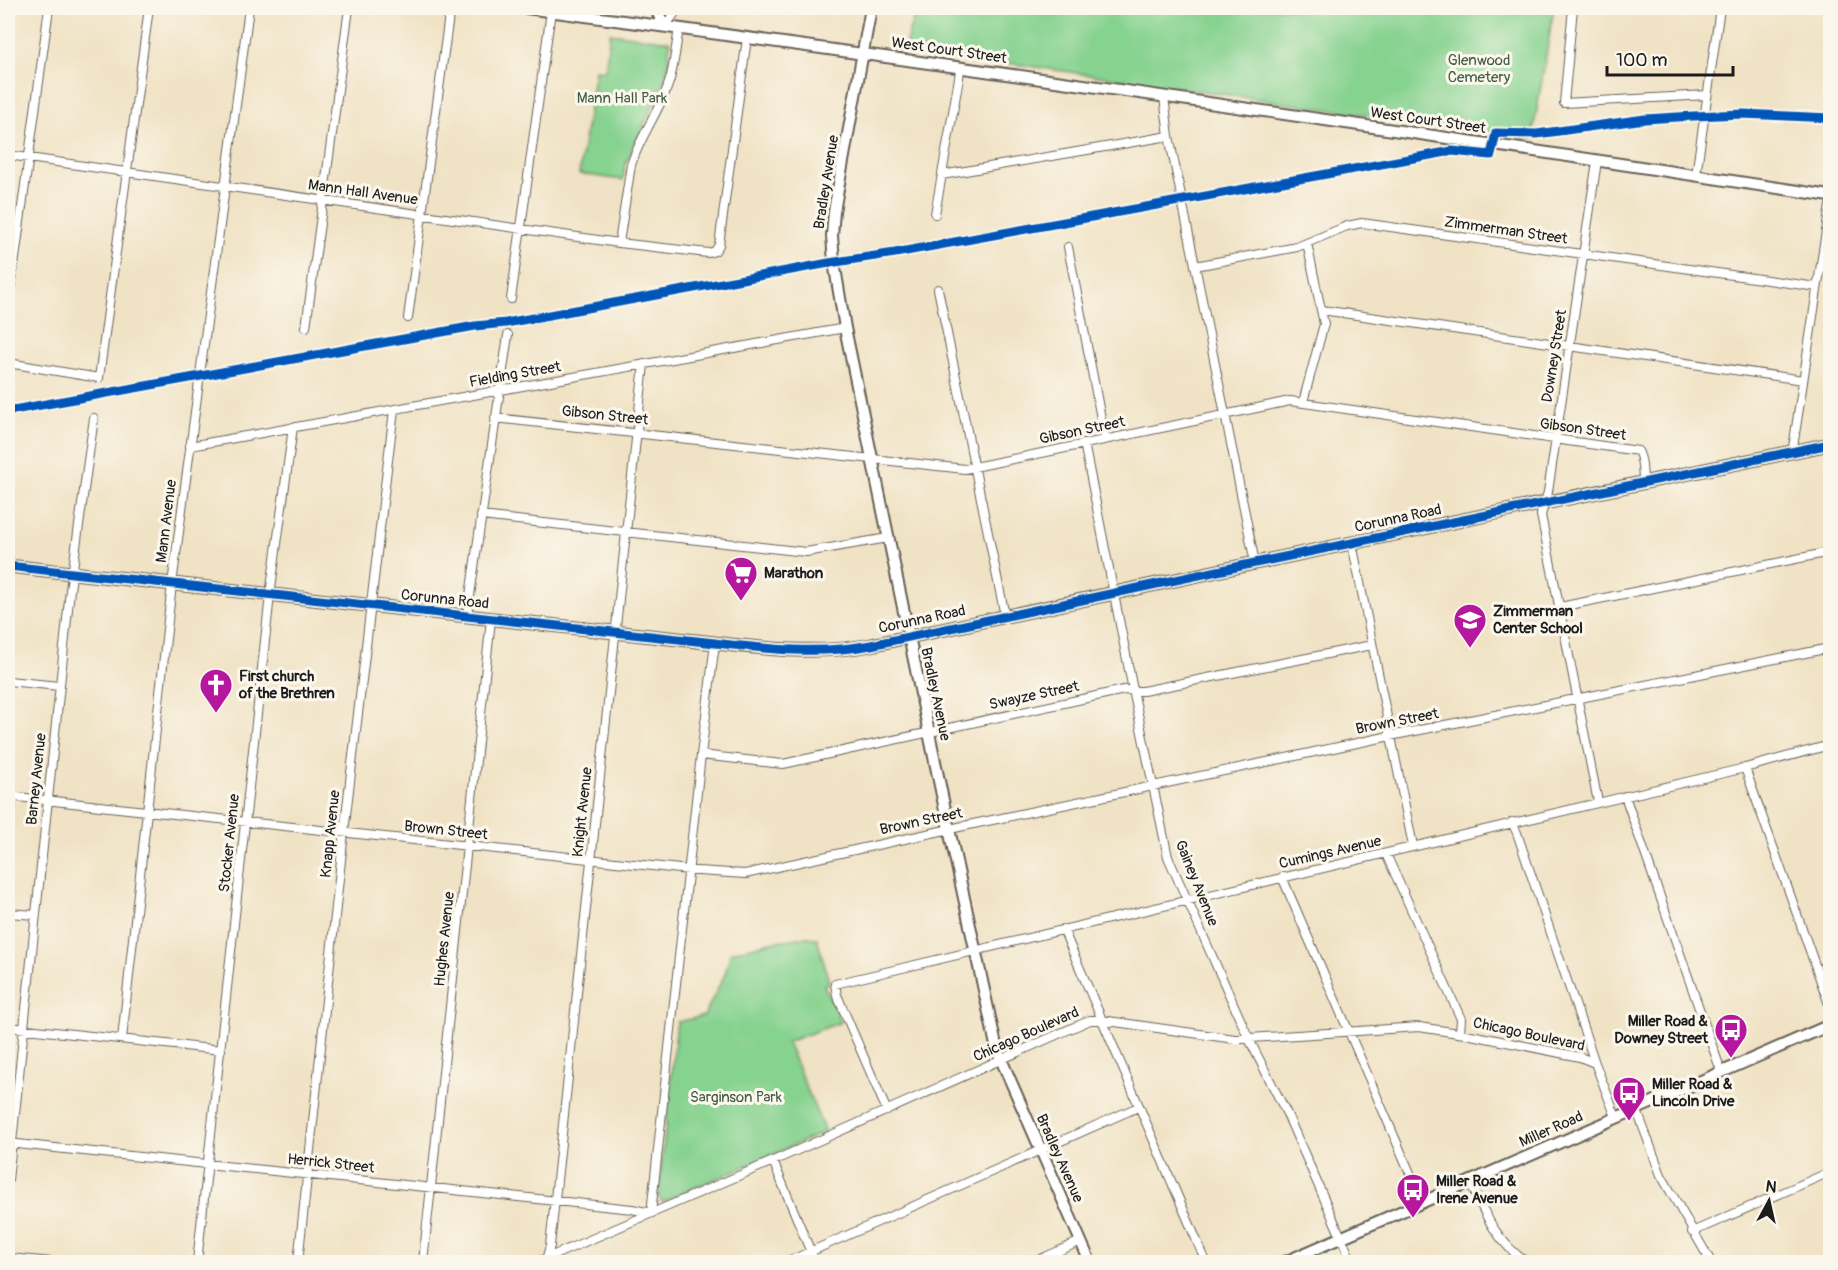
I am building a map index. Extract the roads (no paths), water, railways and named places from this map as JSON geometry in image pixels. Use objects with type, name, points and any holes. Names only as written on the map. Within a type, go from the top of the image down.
[{"type":"main road","name":"Corunna Road","points":[[8,566],[811,652],[852,649],[1255,563],[1792,454],[1830,444]]},
{"type":"street","points":[[8,310],[49,8]]},
{"type":"street","points":[[8,363],[99,378],[149,8]]},
{"type":"street","name":"Mann Avenue","points":[[122,1039],[172,584],[249,8]]},
{"type":"street","points":[[306,327],[349,8]]},
{"type":"street","points":[[408,318],[450,8]]},
{"type":"street","name":"West Court Street","points":[[526,8],[864,53],[1830,196]]},
{"type":"street","points":[[615,19],[616,8]]},
{"type":"street","points":[[655,8],[665,26],[679,8]]},
{"type":"street","name":"Bradley Avenue","points":[[871,8],[834,211],[832,236],[835,272],[928,732],[997,1050],[1090,1263]]},
{"type":"street","points":[[1573,8],[1564,103],[1707,95]]},
{"type":"street","points":[[1696,176],[1720,8]]},
{"type":"street","points":[[511,299],[550,11]]},
{"type":"street","points":[[619,243],[631,165],[666,91],[679,29]]},
{"type":"street","name":"Mann Hall Avenue","points":[[8,155],[619,243],[708,253],[715,251],[719,245],[747,38]]},
{"type":"street","points":[[935,214],[960,67]]},
{"type":"street","points":[[1164,97],[1169,135],[1255,563]]},
{"type":"street","points":[[942,174],[1169,135]]},
{"type":"street","name":"Downey Street","points":[[1598,161],[1548,492],[1541,515],[1598,802]]},
{"type":"street","points":[[1792,454],[1830,205]]},
{"type":"street","name":"Zimmerman Street","points":[[1195,266],[1296,247],[1362,222],[1817,287]]},
{"type":"street","points":[[1303,402],[1324,324],[1307,243]]},
{"type":"street","points":[[1068,247],[1105,439]]},
{"type":"street","points":[[938,289],[1005,616]]},
{"type":"street","points":[[1322,310],[1803,380]]},
{"type":"street","name":"Fielding Street","points":[[190,446],[845,328]]},
{"type":"street","points":[[467,616],[508,335]]},
{"type":"street","name":"Knight Avenue","points":[[546,1260],[644,364]]},
{"type":"street","name":"Gibson Street","points":[[495,418],[964,469],[1290,401],[1638,451],[1643,460],[1644,483]]},
{"type":"street","name":"Knapp Avenue","points":[[298,1263],[344,832],[394,410]]},
{"type":"street","name":"Barney Avenue","points":[[8,1180],[59,687],[72,572],[94,418]]},
{"type":"street","name":"Stocker Avenue","points":[[197,1263],[270,595],[292,427]]},
{"type":"street","name":"Gainey Avenue","points":[[1084,443],[1168,857],[1249,1039],[1287,1114],[1352,1263]]},
{"type":"street","points":[[481,516],[806,552],[888,538]]},
{"type":"street","points":[[1352,543],[1413,846]]},
{"type":"street","points":[[1560,607],[1830,552]]},
{"type":"street","name":"Hughes Avenue","points":[[423,1263],[491,619]]},
{"type":"street","points":[[651,1213],[715,643]]},
{"type":"street","name":"Swayze Street","points":[[701,755],[783,764],[1124,690],[1143,691],[1372,645]]},
{"type":"street","name":"Brown Street","points":[[8,796],[590,860],[745,874],[1390,736],[1830,648]]},
{"type":"street","points":[[8,681],[59,687]]},
{"type":"street","name":"Cumings Avenue","points":[[887,1111],[837,995],[835,984],[1745,768],[1830,745]]},
{"type":"street","points":[[1745,768],[1830,1006]]},
{"type":"street","points":[[1625,796],[1721,1071]]},
{"type":"street","points":[[1512,822],[1595,1064],[1616,1117]]},
{"type":"street","points":[[1386,854],[1461,1019],[1460,1033]]},
{"type":"street","points":[[1282,877],[1423,1203]]},
{"type":"street","points":[[8,913],[35,915]]},
{"type":"street","points":[[1063,929],[1206,1263]]},
{"type":"street","name":"Chicago Boulevard","points":[[538,1263],[1090,1020],[1235,1039],[1419,1027],[1460,1033],[1580,1058],[1595,1064]]},
{"type":"street","name":"Miller Road","points":[[1285,1263],[1830,1024]]},
{"type":"street","points":[[8,1027],[221,1050]]},
{"type":"street","points":[[787,1263],[1138,1107]]},
{"type":"street","points":[[1636,1108],[1660,1175],[1711,1263]]},
{"type":"street","name":"Herrick Street","points":[[10,1144],[208,1163],[651,1213]]},
{"type":"street","points":[[772,1161],[815,1263]]},
{"type":"street","points":[[1692,1232],[1830,1172]]},
{"type":"street","points":[[1470,1182],[1490,1226],[1526,1263]]},
{"type":"street","points":[[1034,1263],[1080,1241]]},
{"type":"street","points":[[8,1258],[52,1263]]},
{"type":"place","name":"Marathon","points":[[741,602]]},
{"type":"place","name":"Zimmerman Center School","points":[[1470,649]]},
{"type":"place","name":"First church of the Brethren","points":[[216,714]]},
{"type":"place","name":"Miller Road & Downey Street","points":[[1731,1059]]},
{"type":"place","name":"Miller Road & Lincoln Drive","points":[[1629,1122]]},
{"type":"place","name":"Miller Road & Irene Avenue","points":[[1413,1219]]},
{"type":"park label","name":"Glenwood Cemetery","points":[[1479,68]]},
{"type":"park label","name":"Mann Hall Park","points":[[622,98]]},
{"type":"park label","name":"Sarginson Park","points":[[736,1097]]}]
